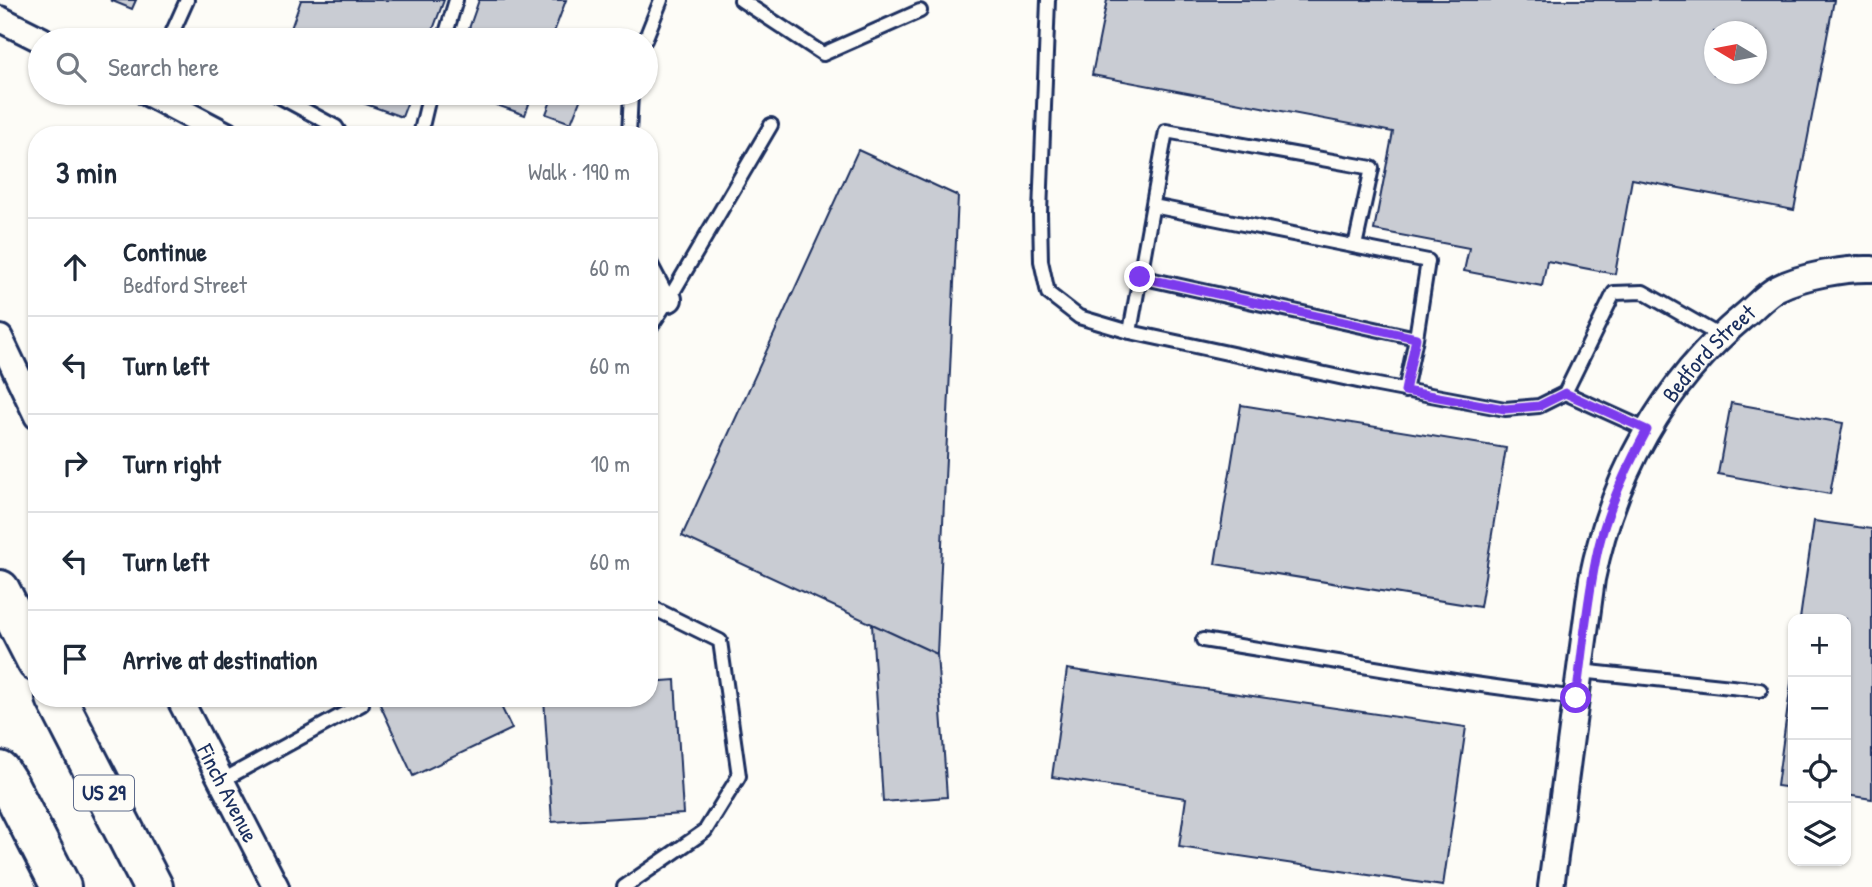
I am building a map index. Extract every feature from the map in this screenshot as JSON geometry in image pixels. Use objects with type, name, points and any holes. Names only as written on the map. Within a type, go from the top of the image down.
[{"type":"highway","points":[[0,590],[28,644]]},
{"type":"highway","name":"US 29","points":[[60,707],[153,887]]},
{"type":"highway","points":[[0,771],[61,887]]},
{"type":"street","points":[[0,19],[28,33]]},
{"type":"street","points":[[170,105],[210,126]]},
{"type":"street","name":"Bedford Street","points":[[1551,887],[1592,579],[1610,508],[1636,450],[1681,380],[1720,336],[1777,288],[1816,275],[1872,269]]},
{"type":"street","points":[[0,338],[28,397]]},
{"type":"street","name":"Finch Avenue","points":[[184,707],[276,887]]},
{"type":"lane","points":[[174,28],[187,0]]},
{"type":"lane","points":[[448,28],[456,0]]},
{"type":"lane","points":[[650,28],[661,0]]},
{"type":"lane","points":[[741,0],[823,54],[920,11]]},
{"type":"lane","points":[[1048,0],[1040,213],[1041,261],[1048,293],[1079,317],[1130,332],[1405,391],[1505,409],[1539,406],[1565,393],[1614,293],[1643,292],[1720,336]]},
{"type":"lane","points":[[295,105],[334,126]]},
{"type":"lane","points":[[422,126],[427,105]]},
{"type":"lane","points":[[629,126],[630,105]]},
{"type":"lane","points":[[659,299],[771,125]]},
{"type":"lane","points":[[1130,332],[1166,131],[1372,168],[1355,246]]},
{"type":"lane","points":[[1153,205],[1428,261],[1405,391]]},
{"type":"lane","points":[[1140,277],[1416,338]]},
{"type":"lane","points":[[1565,393],[1647,430]]},
{"type":"lane","points":[[624,887],[705,831],[739,776],[720,641],[658,610]]},
{"type":"lane","points":[[1203,640],[1576,698]]},
{"type":"lane","points":[[1580,671],[1760,690]]},
{"type":"lane","points":[[222,781],[357,707]]},
{"type":"building","points":[[110,0],[136,0],[132,9]]},
{"type":"building","points":[[301,0],[444,0],[434,28],[291,28]]},
{"type":"building","points":[[479,0],[566,0],[556,28],[469,28]]},
{"type":"building","points":[[1107,0],[1834,0],[1794,210],[1632,179],[1615,274],[1547,261],[1542,286],[1464,271],[1469,248],[1374,230],[1393,132],[1092,75]]},
{"type":"building","points":[[368,105],[406,105],[402,117]]},
{"type":"building","points":[[497,105],[529,105],[525,115]]},
{"type":"building","points":[[549,105],[578,105],[571,123],[546,114]]},
{"type":"building","points":[[858,150],[958,196],[937,654],[682,536]]},
{"type":"building","points":[[1731,403],[1843,423],[1830,494],[1718,474]]},
{"type":"building","points":[[1241,405],[1506,448],[1480,607],[1215,564]]},
{"type":"building","points":[[1814,521],[1872,529],[1872,799],[1851,796],[1851,614],[1801,614]]},
{"type":"building","points":[[872,624],[937,654],[947,797],[883,802]]},
{"type":"building","points":[[1067,669],[1466,727],[1443,886],[1179,847],[1186,798],[1052,777]]},
{"type":"building","points":[[675,680],[683,814],[552,822],[545,707],[658,707],[658,681]]},
{"type":"building","points":[[1788,706],[1788,787],[1777,786]]},
{"type":"building","points":[[381,707],[501,707],[512,729],[413,776]]},
{"type":"route","points":[[1140,277],[1416,338],[1405,391],[1505,409],[1539,406],[1565,393],[1647,430],[1610,508],[1599,547],[1592,579],[1576,698]]}]
